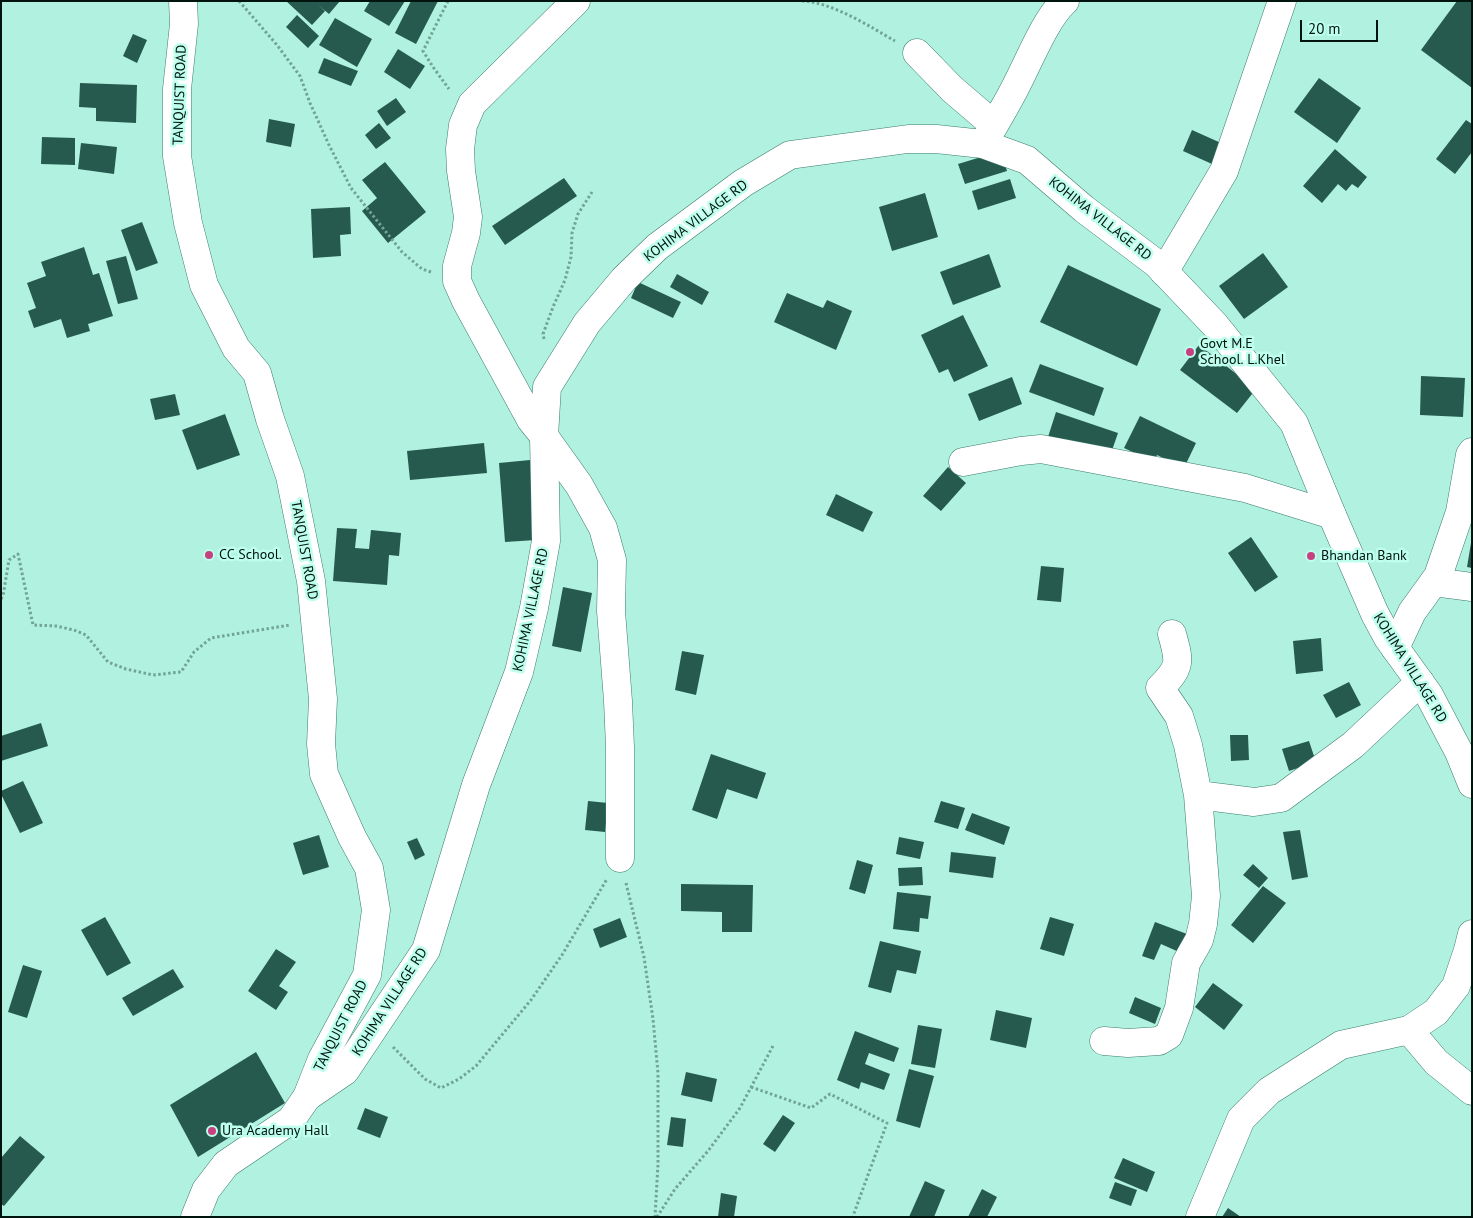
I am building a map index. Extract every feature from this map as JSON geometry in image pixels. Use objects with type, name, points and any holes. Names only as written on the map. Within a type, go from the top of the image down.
[{"type":"street","name":"TANQUIST ROAD","points":[[183,1],[184,24],[177,89],[177,156],[188,223],[204,285],[236,348],[257,373],[270,420],[290,476],[312,582],[323,699],[321,744],[324,774],[352,837],[369,868],[376,910],[367,975],[322,1059],[307,1097]]},
{"type":"street","points":[[576,1],[472,104],[463,125],[460,149],[461,171],[468,217],[458,266],[457,281],[530,420],[544,436],[579,485],[603,528],[612,560],[611,611],[619,737],[620,858]]},
{"type":"street","points":[[917,54],[952,89],[989,134],[1016,87],[1048,24],[1058,8],[1066,1]]},
{"type":"street","points":[[1164,272],[1224,171],[1282,1]]},
{"type":"street","name":"KOHIMA VILLAGE RD","points":[[194,1217],[206,1190],[226,1164],[291,1120],[307,1097],[345,1071],[426,950],[476,785],[519,672],[534,608],[546,541],[544,436],[547,387],[587,322],[624,279],[657,248],[743,183],[790,155],[908,139],[936,139],[989,134],[1027,160],[1084,209],[1156,264],[1214,325],[1294,423],[1374,614],[1395,648],[1430,695],[1459,752],[1472,784]]},
{"type":"street","points":[[964,462],[1042,449],[1245,488],[1332,515]]},
{"type":"street","points":[[1395,648],[1412,612],[1438,576],[1460,512],[1472,452]]},
{"type":"street","points":[[1434,582],[1472,587]]},
{"type":"street","points":[[1104,1041],[1128,1043],[1159,1041],[1169,1035],[1179,1008],[1186,963],[1199,940],[1203,924],[1206,896],[1198,795],[1188,745],[1179,716],[1160,688],[1175,670],[1178,656],[1172,634]]},
{"type":"street","points":[[1198,795],[1254,802],[1281,798],[1353,745],[1420,682]]},
{"type":"street","points":[[1200,1217],[1242,1119],[1269,1091],[1341,1045],[1409,1030],[1436,1012],[1456,986],[1472,934]]},
{"type":"street","points":[[1409,1030],[1436,1062],[1472,1091]]},
{"type":"path","points":[[239,1],[300,76],[310,104],[351,188],[402,252],[422,269],[457,281]]},
{"type":"path","points":[[448,1],[423,51],[432,67],[452,93]]},
{"type":"path","points":[[802,1],[844,12],[917,54]]},
{"type":"path","points":[[544,343],[544,334],[565,280],[571,257],[572,233],[578,214],[592,192]]},
{"type":"path","points":[[1,599],[9,560],[18,554],[33,625],[56,626],[74,630],[86,635],[108,662],[126,669],[153,675],[180,672],[194,652],[212,638],[315,620]]},
{"type":"path","points":[[376,1026],[399,1054],[425,1079],[441,1088],[459,1079],[476,1066],[532,1000],[562,955],[620,858]]},
{"type":"path","points":[[620,858],[644,957],[653,1019],[658,1073],[656,1217]]},
{"type":"path","points":[[656,1217],[740,1108],[774,1044]]},
{"type":"path","points":[[751,1087],[811,1108],[830,1094],[886,1123],[854,1216]]},
{"type":"building","points":[[286,1],[340,1],[329,14],[317,4],[325,11],[312,25]]},
{"type":"building","points":[[370,1],[405,1],[389,26],[364,11]]},
{"type":"building","points":[[411,1],[438,1],[416,44],[395,33]]},
{"type":"building","points":[[1457,1],[1472,1],[1472,88],[1421,50]]},
{"type":"building","points":[[297,15],[319,36],[308,48],[286,27]]},
{"type":"building","points":[[335,18],[372,39],[357,67],[319,45]]},
{"type":"building","points":[[133,34],[147,40],[137,63],[123,56]]},
{"type":"building","points":[[398,49],[425,66],[410,89],[384,72]]},
{"type":"building","points":[[324,58],[358,71],[351,86],[318,73]]},
{"type":"building","points":[[1319,78],[1361,108],[1337,143],[1294,112]]},
{"type":"building","points":[[80,83],[137,85],[136,123],[96,121],[96,108],[79,107]]},
{"type":"building","points":[[396,98],[406,112],[387,126],[377,111]]},
{"type":"building","points":[[269,119],[295,124],[291,147],[266,142]]},
{"type":"building","points":[[1466,120],[1472,124],[1472,152],[1455,174],[1436,159]]},
{"type":"building","points":[[379,123],[391,138],[376,149],[365,135]]},
{"type":"building","points":[[1192,130],[1221,143],[1212,164],[1183,151]]},
{"type":"building","points":[[42,137],[75,138],[75,165],[41,164]]},
{"type":"building","points":[[81,143],[117,147],[114,174],[78,169]]},
{"type":"building","points":[[1335,149],[1367,177],[1358,188],[1352,184],[1346,191],[1338,184],[1322,203],[1303,186]]},
{"type":"building","points":[[1001,151],[1007,171],[965,184],[958,164]]},
{"type":"building","points":[[385,162],[426,212],[388,243],[362,211],[377,198],[362,180]]},
{"type":"building","points":[[564,178],[577,196],[505,245],[492,226]]},
{"type":"building","points":[[1010,179],[1016,198],[978,210],[972,191]]},
{"type":"building","points":[[925,193],[938,237],[892,251],[879,207]]},
{"type":"building","points":[[350,207],[351,234],[340,235],[341,256],[313,258],[311,209]]},
{"type":"building","points":[[142,222],[158,263],[136,271],[121,230]]},
{"type":"building","points":[[84,247],[93,275],[99,273],[113,316],[88,324],[90,331],[67,338],[61,319],[34,328],[28,311],[36,308],[27,283],[46,276],[41,262]]},
{"type":"building","points":[[1263,253],[1288,287],[1244,319],[1219,286]]},
{"type":"building","points":[[989,254],[1001,287],[953,305],[940,272]]},
{"type":"building","points":[[126,256],[138,299],[118,304],[106,261]]},
{"type":"building","points":[[1068,265],[1161,309],[1137,366],[1040,322]]},
{"type":"building","points":[[677,274],[709,292],[702,305],[670,287]]},
{"type":"building","points":[[638,282],[681,302],[673,318],[631,298]]},
{"type":"building","points":[[787,293],[823,308],[827,300],[852,311],[836,350],[774,322]]},
{"type":"building","points":[[963,315],[988,366],[954,382],[948,369],[939,373],[921,335]]},
{"type":"building","points":[[1199,345],[1256,389],[1237,413],[1180,370]]},
{"type":"building","points":[[1040,364],[1104,388],[1094,416],[1029,392]]},
{"type":"building","points":[[1421,376],[1465,378],[1463,417],[1420,415]]},
{"type":"building","points":[[1012,377],[1022,404],[979,421],[968,394]]},
{"type":"building","points":[[175,394],[180,415],[155,420],[150,399]]},
{"type":"building","points":[[1056,412],[1118,433],[1109,459],[1048,437]]},
{"type":"building","points":[[225,414],[240,455],[197,470],[182,430]]},
{"type":"building","points":[[1140,416],[1196,443],[1184,468],[1157,455],[1154,462],[1124,448]]},
{"type":"building","points":[[484,443],[487,473],[410,480],[407,451]]},
{"type":"building","points":[[530,460],[536,540],[505,542],[499,463]]},
{"type":"building","points":[[948,467],[966,483],[941,511],[923,496]]},
{"type":"building","points":[[836,494],[873,512],[863,532],[826,515]]},
{"type":"building","points":[[337,528],[357,529],[355,548],[369,549],[371,530],[401,533],[399,556],[389,555],[387,585],[333,581]]},
{"type":"building","points":[[1251,537],[1278,577],[1255,592],[1228,553]]},
{"type":"building","points":[[1472,543],[1472,568],[1467,567]]},
{"type":"building","points":[[1041,566],[1064,568],[1061,602],[1037,600]]},
{"type":"building","points":[[563,587],[592,593],[581,652],[552,646]]},
{"type":"building","points":[[1321,638],[1323,671],[1296,674],[1293,641]]},
{"type":"building","points":[[682,651],[704,655],[696,695],[675,690]]},
{"type":"building","points":[[1349,682],[1361,705],[1336,718],[1323,695]]},
{"type":"building","points":[[41,723],[48,746],[1,761],[1,736]]},
{"type":"building","points":[[1230,735],[1248,735],[1249,760],[1231,761]]},
{"type":"building","points":[[1309,741],[1316,762],[1289,771],[1282,749]]},
{"type":"building","points":[[711,754],[766,773],[757,799],[727,789],[717,819],[692,810]]},
{"type":"building","points":[[23,781],[43,823],[20,833],[1,791]]},
{"type":"building","points":[[588,801],[608,803],[605,832],[585,830]]},
{"type":"building","points":[[941,801],[965,808],[958,829],[934,822]]},
{"type":"building","points":[[972,813],[1010,827],[1004,845],[965,830]]},
{"type":"building","points":[[1300,830],[1308,877],[1292,880],[1283,832]]},
{"type":"building","points":[[319,835],[329,867],[303,875],[293,843]]},
{"type":"building","points":[[899,837],[924,842],[920,859],[896,854]]},
{"type":"building","points":[[417,838],[425,855],[415,860],[407,842]]},
{"type":"building","points":[[951,852],[996,857],[993,878],[949,872]]},
{"type":"building","points":[[857,860],[873,865],[865,894],[849,889]]},
{"type":"building","points":[[1253,864],[1268,878],[1259,888],[1243,875]]},
{"type":"building","points":[[922,867],[923,885],[899,886],[898,868]]},
{"type":"building","points":[[681,884],[753,885],[752,932],[722,932],[722,912],[681,911]]},
{"type":"building","points":[[1263,886],[1286,903],[1253,943],[1231,925]]},
{"type":"building","points":[[897,892],[931,896],[928,919],[920,918],[919,932],[893,929]]},
{"type":"building","points":[[105,917],[131,963],[107,976],[81,930]]},
{"type":"building","points":[[1050,917],[1074,924],[1064,956],[1040,949]]},
{"type":"building","points":[[620,918],[627,937],[600,948],[593,929]]},
{"type":"building","points":[[1155,922],[1187,934],[1179,952],[1161,944],[1154,960],[1142,956]]},
{"type":"building","points":[[880,941],[921,951],[916,974],[897,970],[891,993],[868,987]]},
{"type":"building","points":[[276,949],[296,962],[279,986],[288,992],[276,1010],[248,991]]},
{"type":"building","points":[[23,965],[42,971],[27,1018],[8,1012]]},
{"type":"building","points":[[173,969],[184,987],[133,1016],[122,998]]},
{"type":"building","points":[[1213,983],[1243,1005],[1224,1030],[1195,1007]]},
{"type":"building","points":[[1135,997],[1161,1008],[1155,1024],[1129,1013]]},
{"type":"building","points":[[996,1010],[1032,1018],[1026,1048],[990,1040]]},
{"type":"building","points":[[918,1025],[942,1029],[935,1068],[911,1064]]},
{"type":"building","points":[[855,1031],[899,1048],[894,1062],[869,1053],[865,1064],[890,1074],[884,1090],[861,1082],[859,1089],[837,1080]]},
{"type":"building","name":"Ura Academy Hall","points":[[256,1052],[285,1103],[198,1157],[170,1105]]},
{"type":"building","points":[[909,1069],[934,1076],[920,1128],[896,1121]]},
{"type":"building","points":[[686,1072],[717,1079],[712,1102],[681,1095]]},
{"type":"building","points":[[365,1108],[388,1117],[380,1138],[357,1129]]},
{"type":"building","points":[[783,1115],[795,1123],[775,1152],[763,1144]]},
{"type":"building","points":[[671,1117],[686,1119],[683,1147],[667,1145]]},
{"type":"building","points":[[20,1136],[45,1157],[4,1206],[1,1204],[1,1158]]},
{"type":"building","points":[[1123,1158],[1155,1172],[1147,1192],[1114,1178]]},
{"type":"building","points":[[925,1181],[945,1190],[934,1217],[909,1217]]},
{"type":"building","points":[[1115,1182],[1137,1190],[1131,1206],[1109,1198]]},
{"type":"building","points":[[982,1189],[997,1197],[987,1217],[968,1217]]},
{"type":"building","points":[[721,1193],[737,1196],[734,1217],[718,1217]]},
{"type":"building","points":[[1228,1208],[1241,1217],[1222,1217]]},
{"type":"place","name":"Govt M.E School. L.Khel","points":[[1190,352]]},
{"type":"place","name":"CC School.","points":[[209,555]]},
{"type":"place","name":"Bhandan Bank","points":[[1311,556]]},
{"type":"place","name":"Ura Academy Hall","points":[[212,1131]]}]
